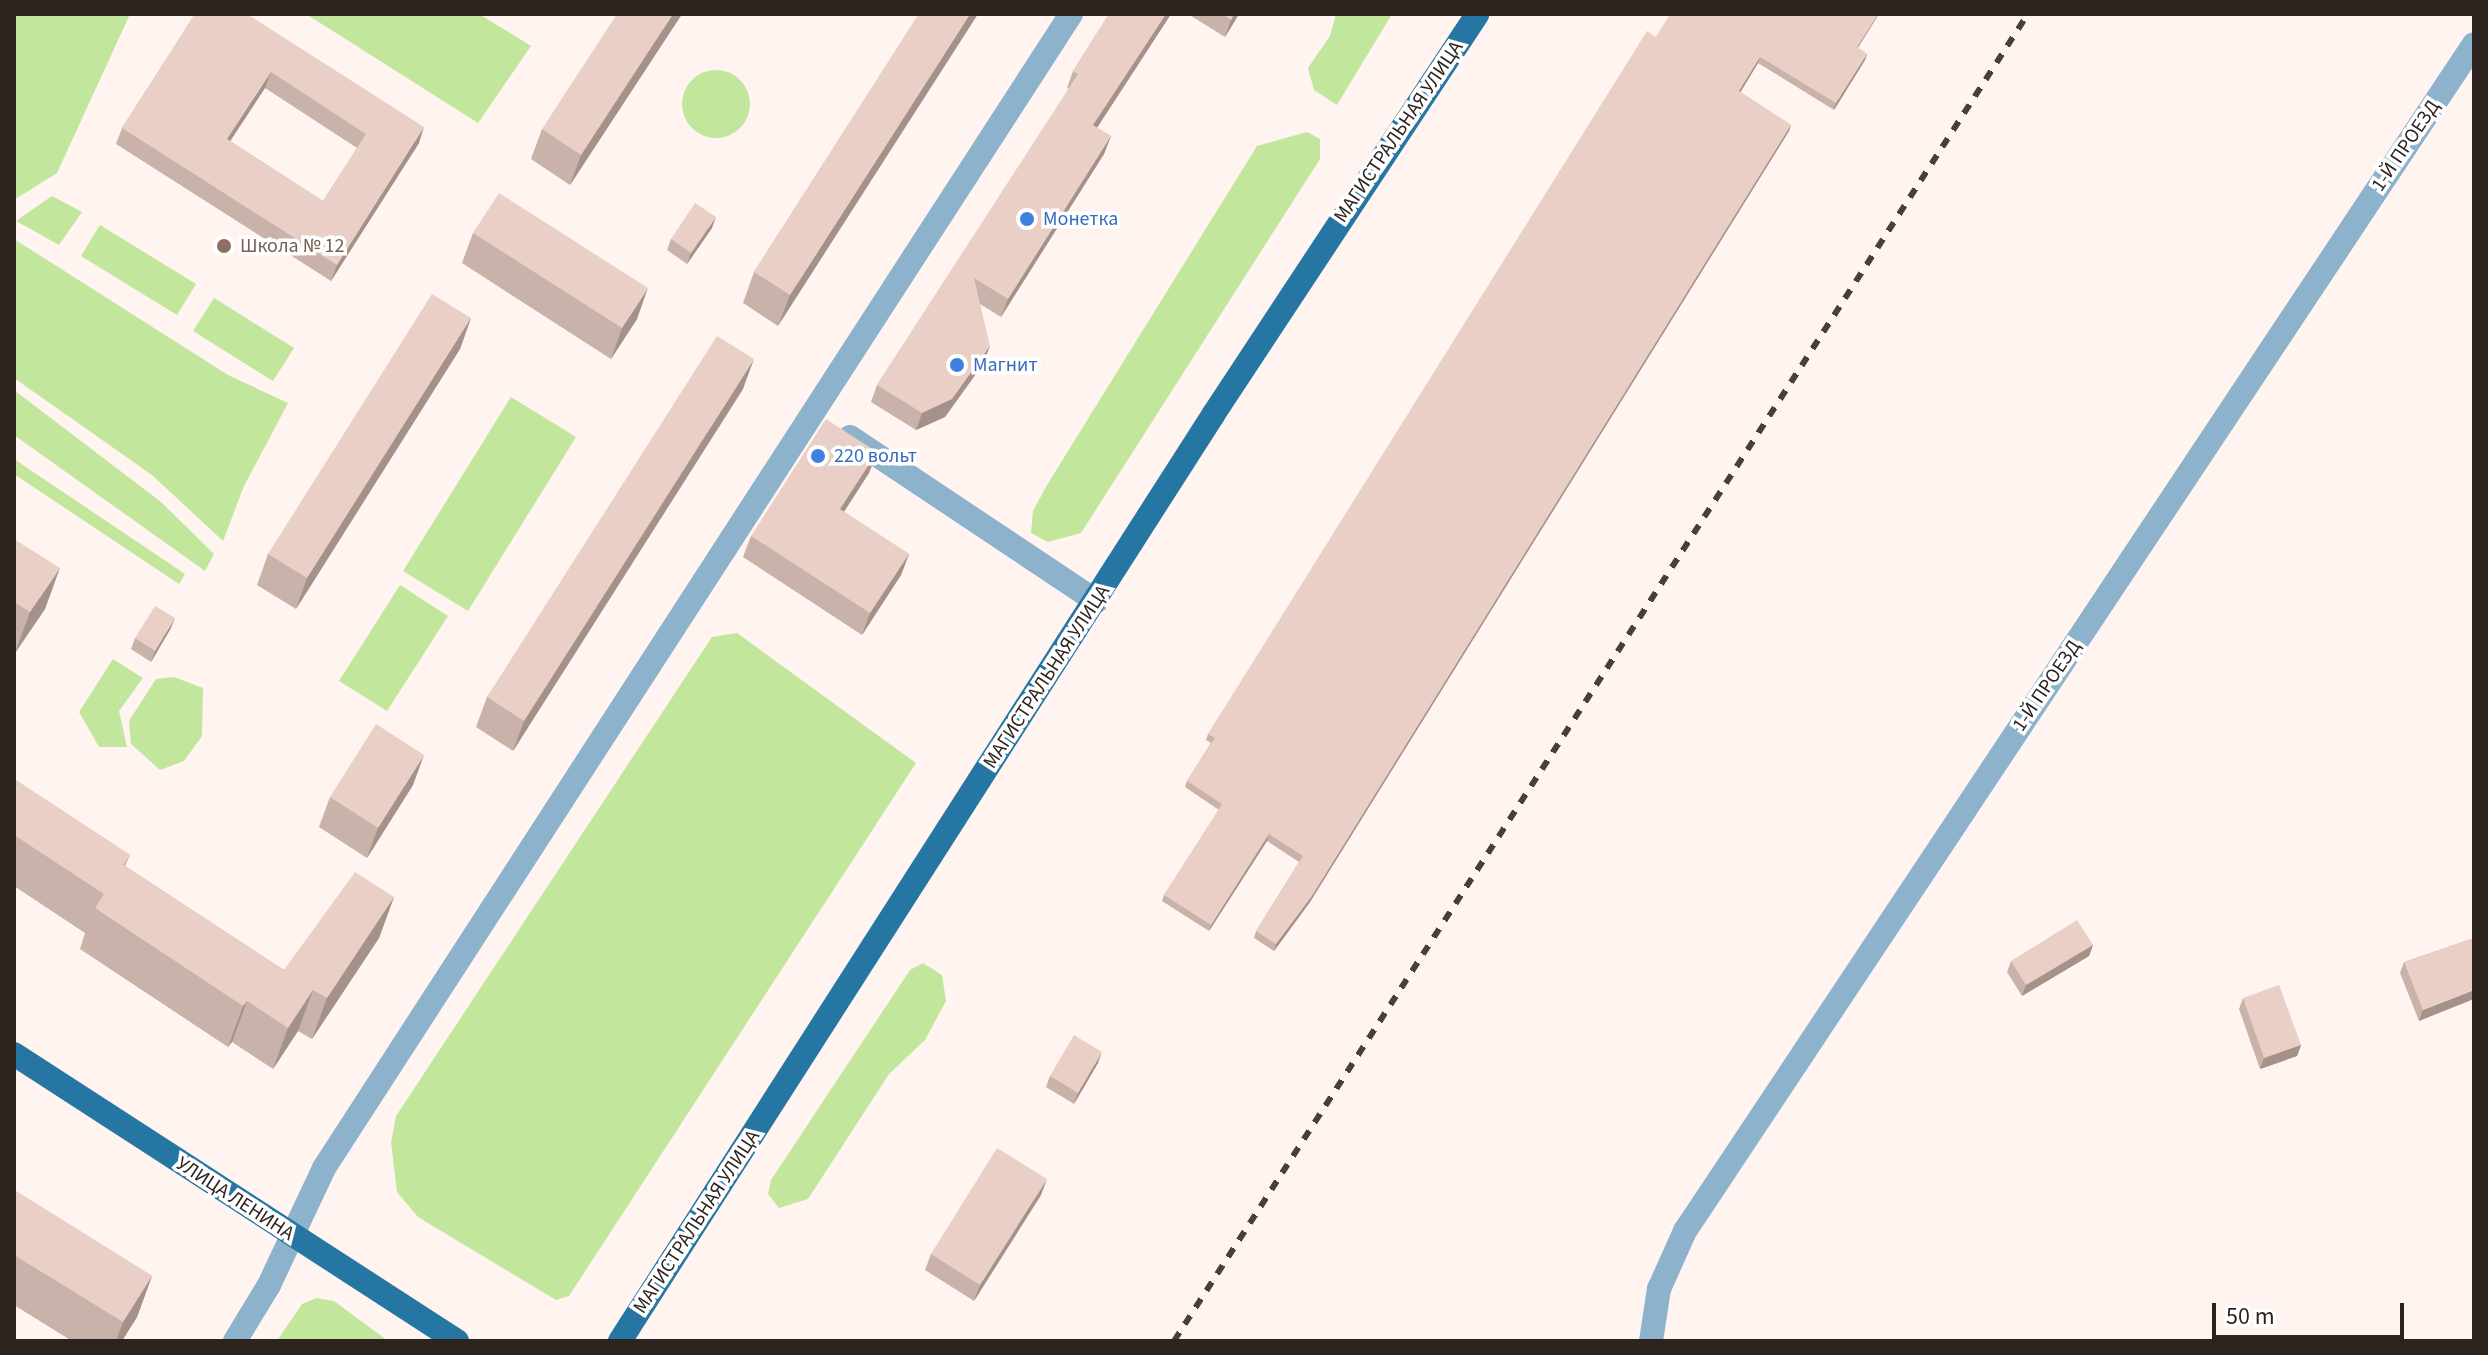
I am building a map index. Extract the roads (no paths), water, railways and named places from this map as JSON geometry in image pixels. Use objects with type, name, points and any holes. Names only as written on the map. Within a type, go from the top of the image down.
[{"type":"main road","name":"МАГИСТРАЛЬНАЯ УЛИЦА","points":[[620,1341],[1477,14]]},
{"type":"main road","name":"УЛИЦА ЛЕНИНА","points":[[14,1054],[457,1341]]},
{"type":"street","points":[[235,1341],[292,1236],[324,1168],[1071,14]]},
{"type":"street","name":"1-Й ПРОЕЗД","points":[[1651,1341],[1659,1289],[1685,1231],[2474,44]]},
{"type":"street","points":[[816,411],[1096,601]]},
{"type":"railway","points":[[1174,1341],[2028,14]]},
{"type":"place","name":"Монетка","points":[[1027,219]]},
{"type":"place","name":"Школа № 12","points":[[224,246]]},
{"type":"place","name":"Магнит","points":[[957,365]]},
{"type":"place","name":"220 вольт","points":[[818,456]]}]
